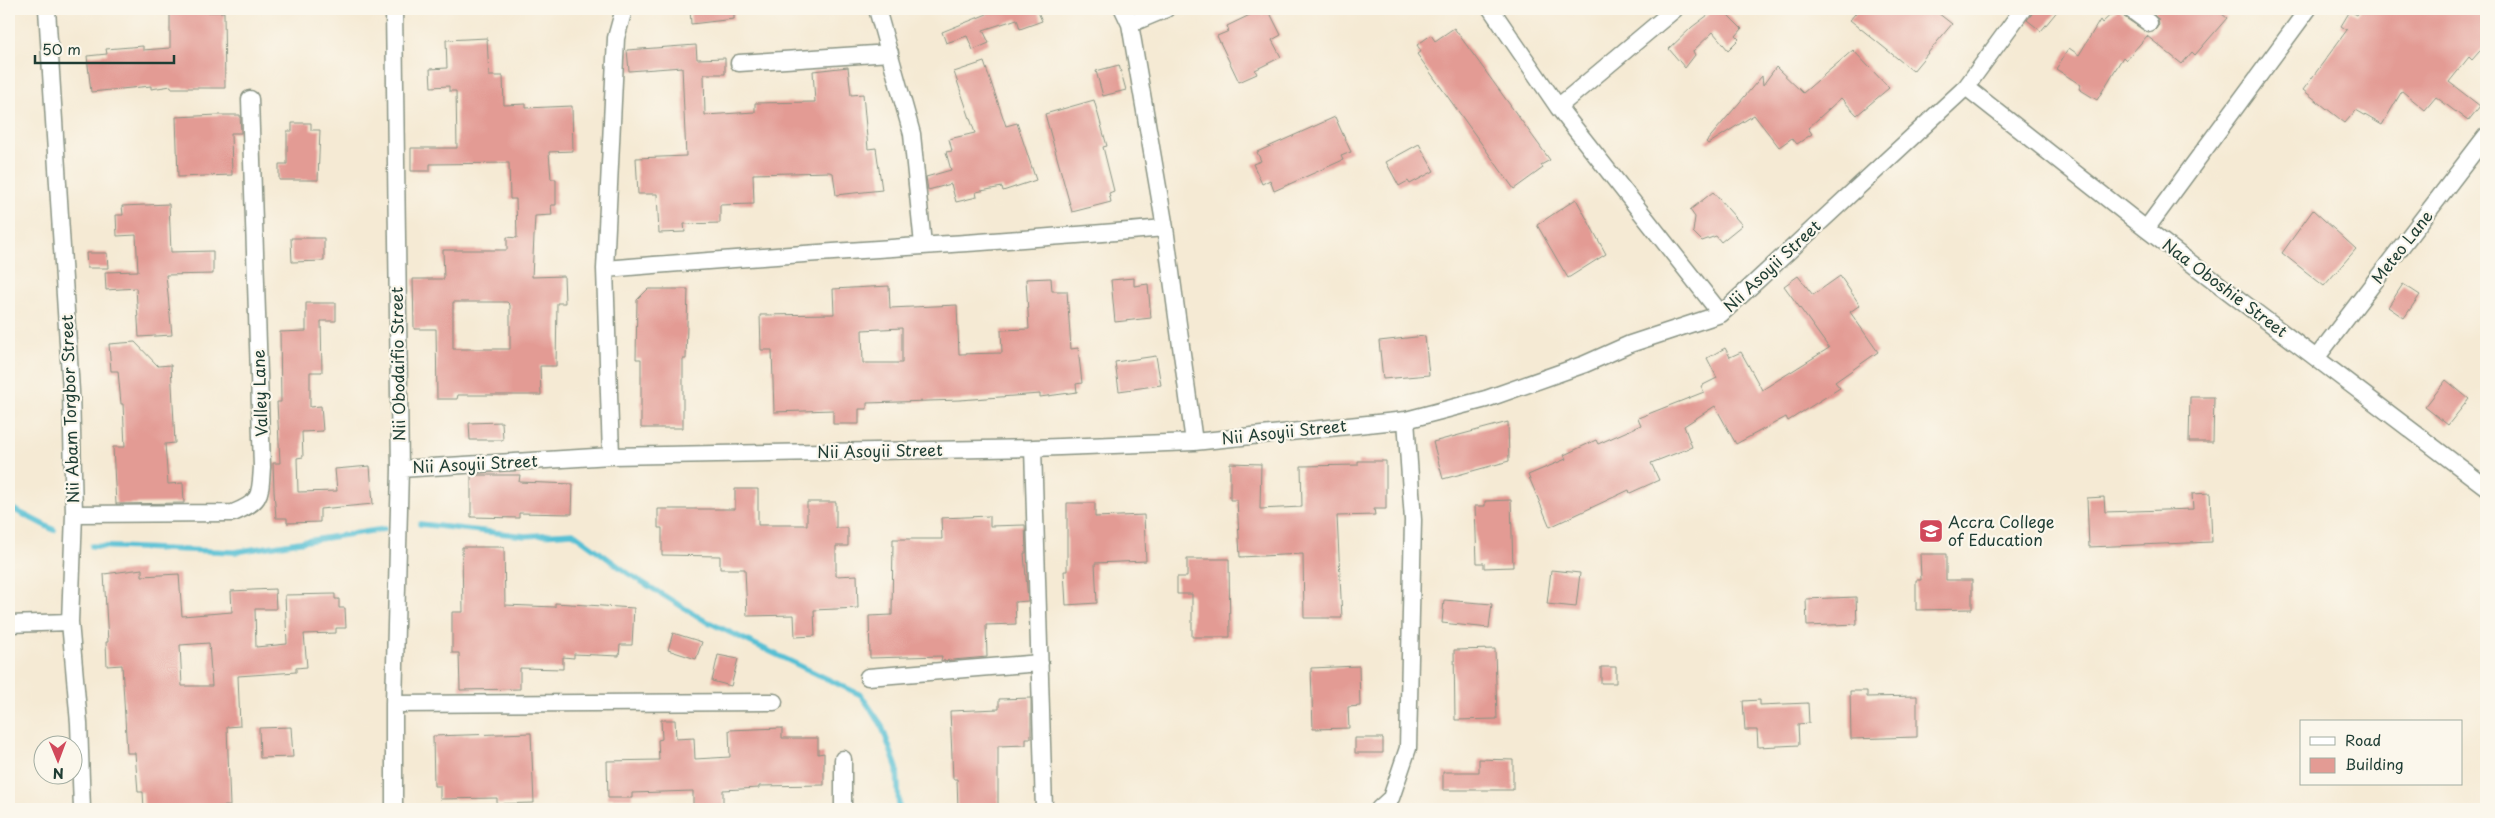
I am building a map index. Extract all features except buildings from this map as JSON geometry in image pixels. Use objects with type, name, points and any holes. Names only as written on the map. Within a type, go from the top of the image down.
[{"type":"street","name":"Nii Abam Torgbor Street","points":[[48,9],[71,391],[74,514],[70,622],[79,723],[82,809]]},
{"type":"street","name":"Nii Obodaifio Street","points":[[394,9],[400,469],[394,704],[394,809]]},
{"type":"street","points":[[611,456],[605,270],[616,38],[624,9]]},
{"type":"street","points":[[877,9],[912,134],[924,245]]},
{"type":"street","points":[[1122,9],[1130,24],[1165,228],[1194,442]]},
{"type":"street","points":[[1130,24],[1166,9]]},
{"type":"street","points":[[1490,9],[1558,107],[1721,314]]},
{"type":"street","points":[[1558,107],[1675,9]]},
{"type":"street","name":"Nii Asoyii Street","points":[[400,469],[611,456],[1033,448],[1194,442],[1406,420],[1486,398],[1585,364],[1630,344],[1721,314],[1966,87],[2023,9]]},
{"type":"street","points":[[2130,9],[2149,23]]},
{"type":"street","points":[[2146,229],[2308,9]]},
{"type":"street","points":[[739,63],[890,53]]},
{"type":"street","name":"Naa Oboshie Street","points":[[1966,87],[2146,229],[2486,487]]},
{"type":"street","name":"Valley Lane","points":[[74,514],[233,513],[252,505],[260,491],[262,467],[250,99]]},
{"type":"street","name":"Meteo Lane","points":[[2317,357],[2485,139]]},
{"type":"street","points":[[605,270],[767,255],[1165,228]]},
{"type":"street","points":[[1379,809],[1391,798],[1408,748],[1413,520],[1406,420]]},
{"type":"street","points":[[1033,448],[1044,809]]},
{"type":"street","points":[[9,624],[70,622]]},
{"type":"street","points":[[868,677],[1040,663]]},
{"type":"street","points":[[394,704],[774,702]]},
{"type":"street","points":[[843,759],[843,809]]},
{"type":"waterway","points":[[9,507],[54,530]]},
{"type":"waterway","points":[[420,524],[525,536],[573,533],[629,574],[702,619],[861,695],[881,724],[897,768],[899,809]]},
{"type":"waterway","points":[[92,546],[235,552],[384,529]]},
{"type":"place","name":"Accra College of Education","points":[[1931,531]]}]
